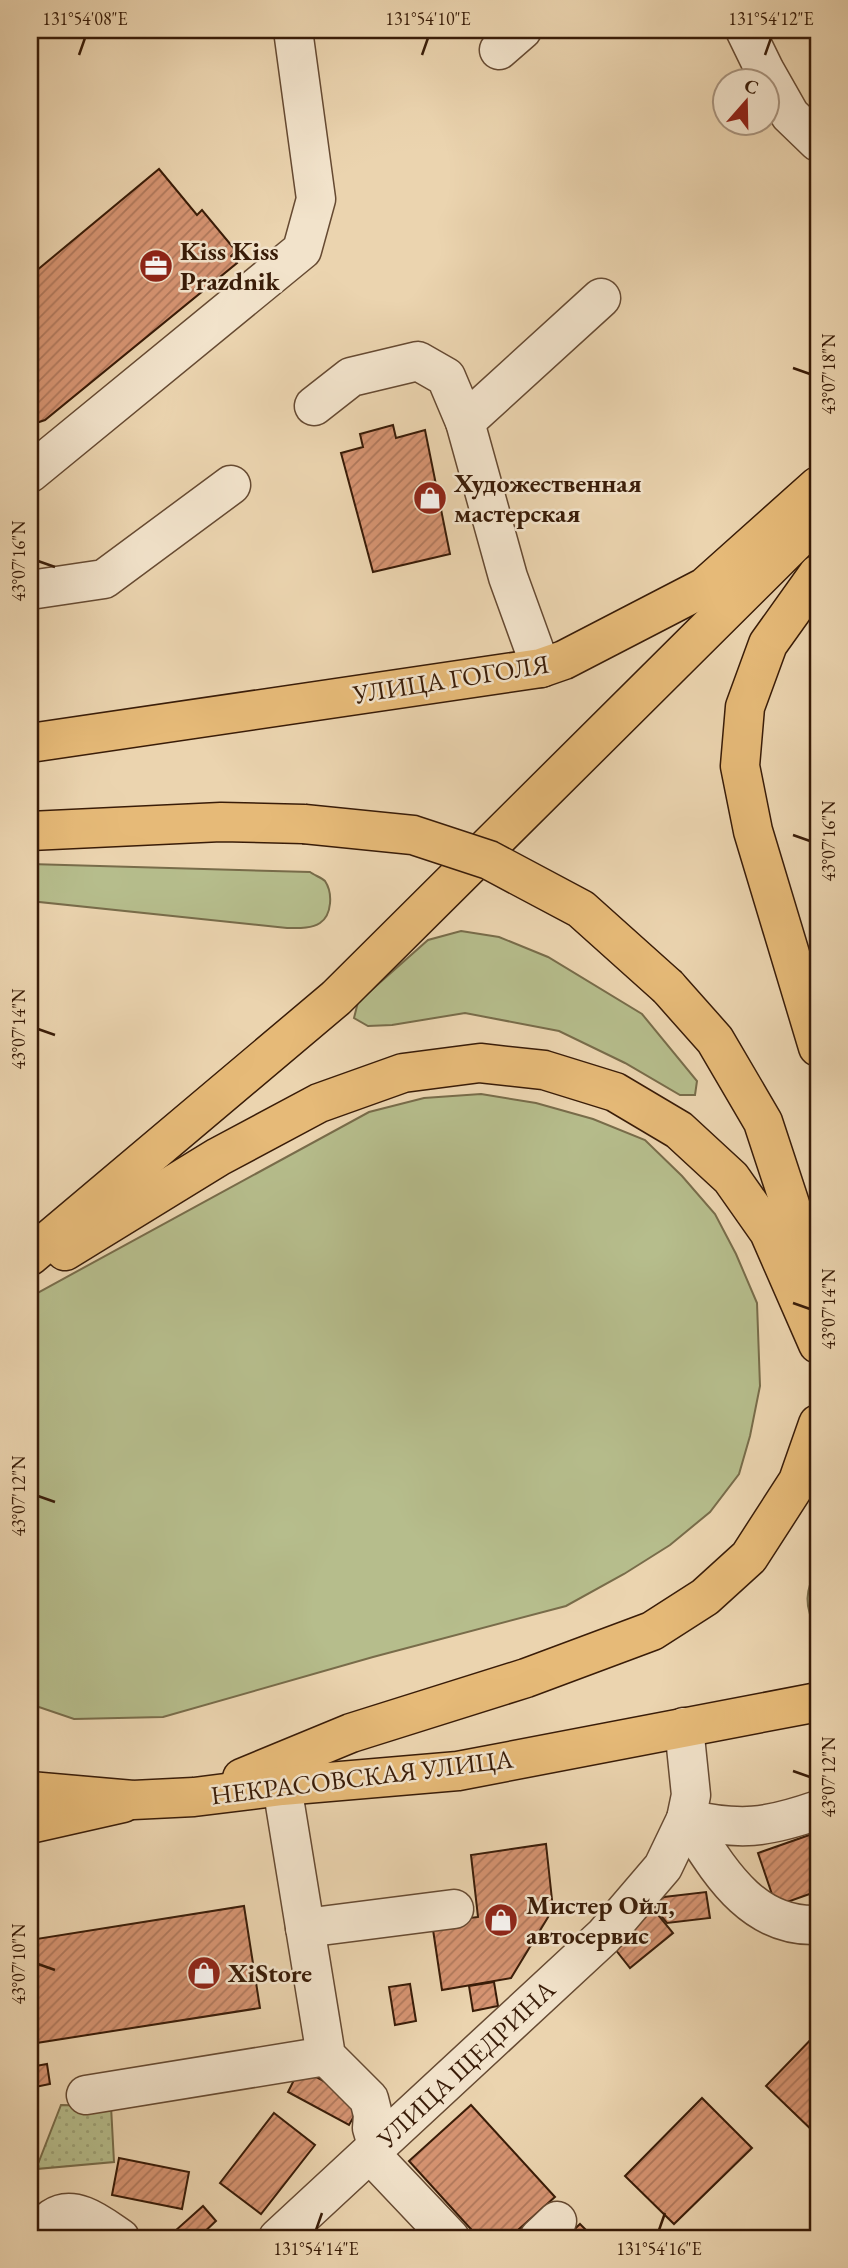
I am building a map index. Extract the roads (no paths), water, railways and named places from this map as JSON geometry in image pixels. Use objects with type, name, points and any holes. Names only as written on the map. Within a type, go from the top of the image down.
[{"type":"main road","name":"УЛИЦА ГОГОЛЯ","points":[[30,743],[541,668],[564,660],[705,587],[818,486]]},
{"type":"main road","points":[[30,1256],[336,998],[818,519]]},
{"type":"main road","points":[[818,574],[768,644],[746,707],[740,766],[753,831],[818,1047]]},
{"type":"main road","points":[[30,831],[221,822],[304,824],[413,835],[489,860],[581,909],[668,987],[715,1040],[763,1122],[807,1256],[818,1346]]},
{"type":"main road","points":[[30,1272],[218,1157],[319,1102],[403,1073],[480,1063],[544,1070],[615,1092],[678,1130],[731,1178],[769,1232],[818,1346]]},
{"type":"main road","points":[[194,1797],[351,1733],[526,1678],[652,1631],[705,1597],[749,1557],[798,1481],[818,1424]]},
{"type":"main road","name":"НЕКРАСОВСКАЯ УЛИЦА","points":[[30,1824],[133,1800],[194,1797],[458,1770],[818,1702]]},
{"type":"main road","points":[[30,1791],[133,1800]]},
{"type":"lane","points":[[30,473],[302,250],[316,200],[293,30]]},
{"type":"lane","points":[[745,30],[790,115],[818,142]]},
{"type":"lane","points":[[465,422],[601,298]]},
{"type":"lane","points":[[314,406],[351,377],[418,362],[446,377],[465,422],[508,577],[541,668]]},
{"type":"lane","points":[[30,590],[104,579],[231,485]]},
{"type":"lane","name":"УЛИЦА ЩЕДРИНА","points":[[278,2238],[604,1936],[663,1867],[686,1819],[691,1796],[684,1727]]},
{"type":"lane","points":[[282,1786],[326,2056],[369,2099],[377,2145],[374,2154],[378,2162],[450,2238]]},
{"type":"lane","points":[[686,1819],[716,1826],[757,1826],[781,1822],[818,1810]]},
{"type":"lane","points":[[686,1819],[726,1880],[746,1899],[764,1912],[784,1920],[803,1925],[818,1924]]},
{"type":"lane","points":[[305,1928],[454,1909]]},
{"type":"lane","points":[[86,2095],[326,2056]]},
{"type":"lane","points":[[32,2238],[55,2217],[75,2213],[120,2238]]},
{"type":"place","name":"Kiss Kiss Prazdnik","points":[[156,266]]},
{"type":"place","name":"Художественная мастерская","points":[[430,498]]},
{"type":"place","name":"Мистер Ойл, автосервис","points":[[501,1920]]},
{"type":"place","name":"XiStore","points":[[204,1973]]}]
